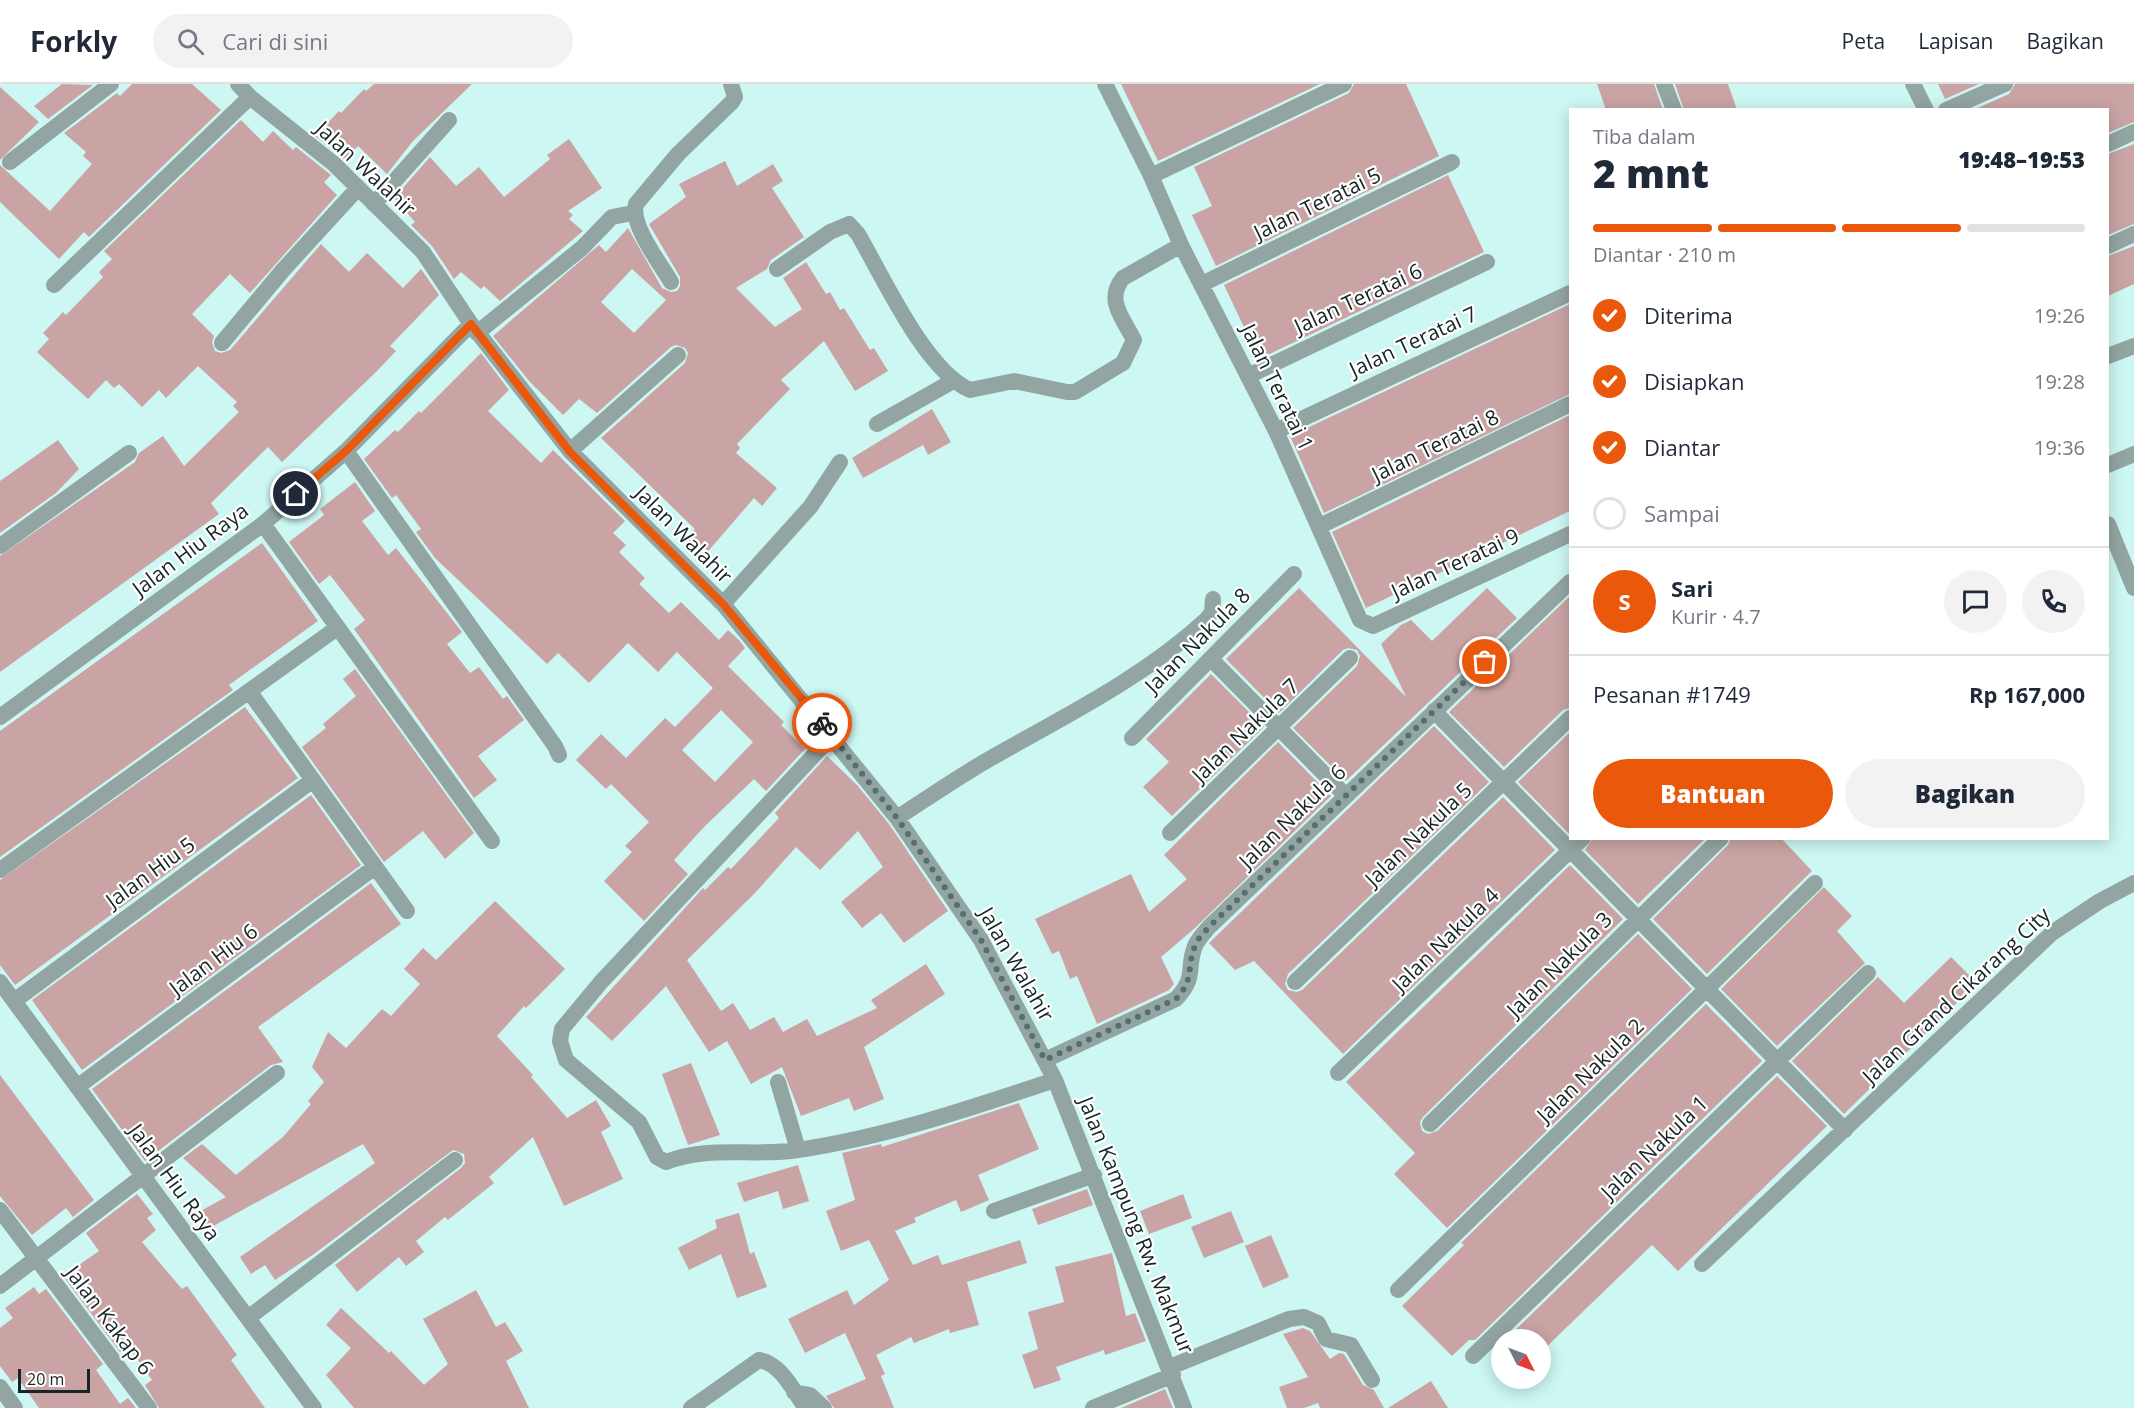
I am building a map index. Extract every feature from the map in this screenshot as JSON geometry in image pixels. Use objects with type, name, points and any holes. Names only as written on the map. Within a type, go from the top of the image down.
[{"type":"street","points":[[10,162],[111,84]]},
{"type":"street","name":"Jalan Walahir","points":[[238,84],[250,97],[334,164],[423,252],[474,328],[570,452],[723,604],[897,818],[981,940],[1045,1060]]},
{"type":"street","points":[[672,282],[649,245],[633,213],[636,204],[678,154],[732,102],[735,97],[731,84]]},
{"type":"street","name":"Jalan Teratai 1","points":[[1105,84],[1152,176],[1180,245],[1202,284],[1275,431],[1320,526],[1360,620]]},
{"type":"street","points":[[1152,176],[1344,84]]},
{"type":"street","points":[[1664,84],[1673,108]]},
{"type":"street","points":[[1913,84],[1925,108]]},
{"type":"street","points":[[1951,108],[2005,84]]},
{"type":"street","points":[[54,285],[250,97]]},
{"type":"street","points":[[374,204],[449,120]]},
{"type":"street","points":[[2109,144],[2134,132]]},
{"type":"street","name":"Jalan Teratai 5","points":[[1202,284],[1452,162]]},
{"type":"street","points":[[222,343],[283,270],[358,188]]},
{"type":"street","name":"Jalan Hiu Raya","points":[[0,717],[263,524],[346,451],[474,328],[582,248],[612,217],[633,213]]},
{"type":"street","points":[[777,269],[830,232],[849,224],[858,234],[924,348],[953,381],[970,390],[1014,381],[1067,392],[1081,389],[1123,363],[1134,340],[1113,294],[1123,278],[1180,245]]},
{"type":"street","points":[[2109,246],[2134,234]]},
{"type":"street","name":"Jalan Teratai 6","points":[[1248,376],[1487,262]]},
{"type":"street","name":"Jalan Teratai 7","points":[[1275,431],[1569,293]]},
{"type":"street","points":[[2109,357],[2134,346]]},
{"type":"street","points":[[570,452],[678,355]]},
{"type":"street","points":[[877,424],[953,381]]},
{"type":"street","name":"Jalan Teratai 8","points":[[1320,526],[1569,404]]},
{"type":"street","points":[[346,451],[555,746],[559,755]]},
{"type":"street","points":[[0,546],[129,453]]},
{"type":"street","points":[[2109,465],[2134,454]]},
{"type":"street","points":[[723,604],[812,506],[840,462]]},
{"type":"street","points":[[263,524],[492,841]]},
{"type":"street","points":[[2109,526],[2128,559],[2134,588]]},
{"type":"street","name":"Jalan Teratai 9","points":[[1360,620],[1373,626],[1569,534]]},
{"type":"street","name":"Jalan Nakula 8","points":[[1132,738],[1294,574]]},
{"type":"street","name":"Jalan Nakula 6","points":[[1045,1060],[1176,999],[1187,988],[1191,976],[1194,947],[1209,927],[1569,583]]},
{"type":"street","points":[[897,818],[985,762],[1082,709],[1157,658],[1206,620],[1212,612],[1213,599]]},
{"type":"street","points":[[0,870],[337,627]]},
{"type":"street","name":"Jalan Nakula 7","points":[[1170,833],[1350,658]]},
{"type":"street","points":[[1211,659],[1346,796]]},
{"type":"street","points":[[249,691],[407,911]]},
{"type":"street","points":[[1434,711],[1506,782],[1569,837]]},
{"type":"street","name":"Jalan Nakula 5","points":[[1295,982],[1506,782],[1569,719]]},
{"type":"street","points":[[832,736],[601,982],[562,1029],[560,1041],[566,1060],[639,1122],[661,1161],[705,1152],[728,1151],[755,1154],[798,1150],[939,1119],[1055,1080]]},
{"type":"street","name":"Jalan Hiu 5","points":[[14,1001],[313,780]]},
{"type":"street","name":"Jalan Nakula 3","points":[[1430,1124],[1719,840]]},
{"type":"street","points":[[1577,844],[1638,918],[1845,1130]]},
{"type":"street","name":"Jalan Nakula 4","points":[[1338,1073],[1577,844]]},
{"type":"street","name":"Jalan Hiu 6","points":[[77,1087],[375,867]]},
{"type":"street","name":"Jalan Nakula 2","points":[[1398,1290],[1815,883]]},
{"type":"street","name":"Jalan Grand Cikarang City","points":[[1702,1264],[2052,933],[2100,901],[2134,883]]},
{"type":"street","name":"Jalan Nakula 1","points":[[1473,1356],[1868,972]]},
{"type":"street","name":"Jalan Hiu Raya","points":[[0,982],[314,1408]]},
{"type":"street","name":"Jalan Kampung Rw. Makmur","points":[[1045,1060],[1094,1175],[1172,1371],[1184,1408]]},
{"type":"street","points":[[0,1286],[144,1178],[277,1073]]},
{"type":"street","points":[[778,1082],[798,1150]]},
{"type":"street","points":[[248,1318],[455,1160]]},
{"type":"street","points":[[994,1211],[1094,1175]]},
{"type":"street","name":"Jalan Kakap 6","points":[[0,1210],[148,1408]]},
{"type":"street","points":[[1093,1408],[1289,1318],[1304,1317],[1318,1323],[1326,1339],[1351,1345],[1372,1380]]},
{"type":"street","points":[[691,1408],[759,1360],[770,1361],[776,1367],[806,1408]]},
{"type":"street","points":[[0,1387],[15,1408]]},
{"type":"street","points":[[794,1392],[810,1395],[824,1408]]},
{"type":"building","points":[[62,84],[93,85],[48,119],[34,106]]},
{"type":"building","points":[[132,84],[192,84],[221,110],[89,237],[84,232],[59,259],[0,202],[0,165],[50,211],[92,164],[83,156],[86,152],[64,133],[117,93],[120,96]]},
{"type":"building","points":[[374,84],[472,84],[413,141],[387,174],[358,146],[345,160],[315,136],[339,111],[341,113],[364,89],[366,91]]},
{"type":"building","points":[[1121,84],[1320,84],[1158,161]]},
{"type":"building","points":[[1354,84],[1406,84],[1439,156],[1216,266],[1192,215],[1212,206],[1194,167],[1349,93]]},
{"type":"building","points":[[1597,84],[1654,84],[1662,108],[1605,108]]},
{"type":"building","points":[[1675,84],[1728,84],[1736,108],[1683,108]]},
{"type":"building","points":[[1938,84],[1979,84],[1945,99]]},
{"type":"building","points":[[2015,84],[2134,84],[2134,122],[2109,133],[2109,108],[1978,108],[2009,94]]},
{"type":"building","points":[[0,87],[39,122],[0,160]]},
{"type":"building","points":[[241,120],[263,142],[273,131],[293,150],[296,147],[331,175],[324,182],[337,195],[250,293],[230,274],[192,314],[214,336],[212,342],[215,351],[221,353],[230,350],[321,244],[349,272],[367,253],[403,288],[421,269],[439,295],[390,346],[396,351],[282,462],[268,447],[211,503],[219,514],[0,672],[0,556],[135,462],[139,453],[163,436],[184,466],[239,412],[233,406],[237,402],[198,366],[166,398],[159,390],[142,407],[119,384],[114,388],[106,380],[88,399],[37,352],[49,339],[43,333],[63,312],[66,315],[103,277],[99,272],[112,259],[104,251]]},
{"type":"building","points":[[569,139],[602,188],[568,211],[573,215],[569,219],[583,231],[500,301],[484,286],[481,289],[461,272],[454,279],[432,246],[411,225],[415,222],[394,198],[430,157],[456,186],[479,167],[504,197],[550,159],[547,155]]},
{"type":"building","points":[[2134,144],[2134,224],[2109,235],[2109,154]]},
{"type":"building","points":[[725,161],[737,186],[773,164],[783,181],[772,188],[804,237],[771,260],[767,269],[736,288],[775,327],[802,309],[783,278],[806,262],[826,294],[830,292],[840,310],[844,308],[870,350],[874,348],[888,371],[855,391],[824,341],[781,380],[790,389],[737,444],[740,448],[736,453],[777,488],[762,506],[754,498],[704,556],[686,539],[695,529],[601,438],[685,363],[688,353],[685,348],[676,345],[671,347],[597,413],[579,399],[563,415],[530,382],[493,336],[599,245],[606,252],[628,228],[662,288],[671,292],[677,291],[680,286],[680,277],[649,224],[686,197],[679,184]],"holes":[[[632,269],[666,300],[634,333],[601,302]]]},
{"type":"building","points":[[1448,175],[1484,252],[1259,359],[1224,285]]},
{"type":"building","points":[[2134,246],[2134,284],[2109,296],[2109,256]]},
{"type":"building","points":[[1569,304],[1569,394],[1324,513],[1290,436]]},
{"type":"building","points":[[481,353],[509,390],[488,411],[541,463],[553,450],[625,521],[613,533],[626,545],[619,552],[645,578],[639,584],[669,613],[681,602],[719,640],[728,630],[739,640],[745,648],[728,666],[784,722],[781,725],[805,749],[766,791],[754,779],[704,827],[674,860],[688,874],[644,921],[604,881],[632,852],[625,846],[649,822],[611,784],[606,789],[576,760],[601,734],[626,758],[665,718],[675,727],[713,688],[677,652],[658,672],[628,643],[589,683],[558,653],[547,664],[435,558],[416,532],[421,529],[396,495],[392,498],[364,459],[395,430],[398,432],[419,411],[421,413]],"holes":[[[721,710],[753,742],[715,782],[682,750]]]},
{"type":"building","points":[[932,409],[951,442],[928,455],[923,445],[863,478],[852,458]]},
{"type":"building","points":[[1569,415],[1569,511],[1366,608],[1332,532]]},
{"type":"building","points":[[58,440],[79,469],[56,493],[0,533],[0,481]]},
{"type":"building","points":[[355,482],[375,511],[362,521],[388,555],[396,548],[462,632],[447,644],[470,673],[479,667],[503,699],[507,696],[524,720],[478,756],[497,780],[474,798],[354,629],[365,620],[330,575],[319,584],[289,542],[324,515],[320,509]]},
{"type":"building","points":[[262,543],[318,621],[229,685],[233,690],[0,857],[0,731]]},
{"type":"building","points":[[1299,588],[1406,697],[1381,644],[1401,625],[1411,620],[1432,641],[1487,588],[1517,618],[1346,781],[1293,728],[1357,666],[1360,656],[1357,650],[1348,648],[1343,650],[1279,713],[1226,659]]},
{"type":"building","points":[[1569,597],[1569,708],[1563,710],[1504,767],[1449,712]]},
{"type":"building","points":[[355,669],[474,833],[445,859],[423,831],[384,862],[302,747],[326,728],[323,724],[356,696],[343,679]]},
{"type":"building","points":[[1211,674],[1264,727],[1172,816],[1143,787],[1169,762],[1146,739]]},
{"type":"building","points":[[245,707],[298,778],[15,985],[0,965],[0,880]]},
{"type":"building","points":[[1434,726],[1489,782],[1288,974],[1285,984],[1288,990],[1297,992],[1302,990],[1503,797],[1555,850],[1343,1054],[1254,961],[1235,970],[1209,943]]},
{"type":"building","points":[[1569,733],[1569,834],[1518,782]]},
{"type":"building","points":[[1278,742],[1331,796],[1195,928],[1161,957],[1174,984],[1169,990],[1097,1024],[1077,976],[1070,979],[1059,951],[1052,954],[1035,919],[1131,874],[1149,912],[1187,879],[1164,855]]},
{"type":"building","points":[[827,756],[857,785],[889,824],[948,911],[904,943],[881,913],[862,928],[841,902],[883,867],[858,831],[820,870],[796,847],[755,893],[687,960],[721,1011],[733,1003],[750,1030],[774,1017],[783,1032],[807,1019],[817,1036],[877,1008],[871,1000],[926,964],[945,994],[864,1047],[884,1099],[854,1111],[849,1098],[801,1116],[782,1067],[751,1084],[727,1041],[709,1052],[666,986],[612,1041],[586,1017],[703,888],[705,890],[728,867],[731,869],[779,818],[775,813]]},
{"type":"building","points":[[311,795],[361,865],[82,1070],[32,1000]]},
{"type":"building","points":[[1592,840],[1704,840],[1638,904],[1585,850]]},
{"type":"building","points":[[1730,840],[1783,840],[1812,871],[1707,974],[1653,919],[1728,845]]},
{"type":"building","points":[[1570,865],[1623,919],[1423,1117],[1420,1122],[1422,1131],[1428,1134],[1437,1131],[1638,934],[1692,989],[1447,1228],[1394,1174],[1415,1153],[1346,1082]]},
{"type":"building","points":[[371,883],[401,924],[258,1027],[283,1062],[271,1065],[145,1161],[92,1089]]},
{"type":"building","points":[[1824,887],[1852,916],[1837,931],[1865,963],[1777,1046],[1721,989]]},
{"type":"building","points":[[495,901],[565,969],[526,1008],[524,1006],[497,1036],[533,1075],[531,1077],[567,1118],[596,1100],[611,1126],[601,1132],[623,1179],[564,1206],[533,1137],[489,1177],[494,1183],[448,1220],[445,1217],[416,1241],[424,1252],[406,1266],[399,1257],[357,1292],[335,1265],[461,1168],[465,1163],[464,1154],[453,1150],[314,1254],[275,1280],[265,1265],[251,1274],[240,1257],[375,1163],[363,1144],[206,1230],[197,1213],[226,1197],[183,1158],[202,1144],[236,1175],[283,1137],[311,1104],[308,1101],[324,1082],[312,1067],[328,1032],[346,1048],[382,1009],[391,1016],[420,984],[404,969],[423,948],[436,960]]},
{"type":"building","points":[[1951,957],[1977,983],[1844,1114],[1792,1061],[1878,977],[1904,1003]]},
{"type":"building","points":[[1706,1004],[1762,1061],[1475,1340],[1469,1340],[1452,1356],[1402,1306],[1464,1245],[1461,1243]]},
{"type":"building","points":[[691,1063],[720,1135],[688,1145],[662,1074]]},
{"type":"building","points":[[0,1075],[94,1200],[73,1217],[66,1208],[32,1235],[0,1196]]},
{"type":"building","points":[[1777,1076],[1827,1126],[1678,1271],[1652,1245],[1551,1342],[1551,1329],[1516,1329]]},
{"type":"building","points":[[1019,1103],[1039,1149],[978,1175],[989,1200],[961,1212],[956,1200],[914,1218],[916,1222],[895,1231],[913,1265],[938,1255],[942,1265],[1020,1240],[1027,1263],[967,1282],[979,1325],[950,1333],[949,1329],[914,1343],[911,1337],[876,1355],[885,1374],[881,1376],[894,1408],[834,1408],[826,1396],[866,1379],[845,1333],[805,1353],[788,1319],[847,1290],[854,1305],[889,1280],[869,1240],[841,1251],[826,1211],[855,1200],[842,1153],[881,1144],[882,1147]]},
{"type":"building","points":[[798,1165],[809,1201],[783,1209],[778,1191],[744,1202],[737,1183]]},
{"type":"building","points":[[1087,1189],[1093,1205],[1038,1225],[1032,1209]]},
{"type":"building","points":[[137,1194],[153,1214],[147,1218],[156,1230],[142,1242],[182,1289],[187,1286],[237,1355],[231,1360],[265,1408],[159,1408],[145,1385],[152,1380],[128,1346],[120,1352],[63,1276],[99,1251],[86,1233]]},
{"type":"building","points":[[1183,1194],[1192,1218],[1149,1234],[1140,1211]]},
{"type":"building","points":[[1231,1211],[1244,1242],[1204,1258],[1191,1227]]},
{"type":"building","points":[[739,1213],[750,1254],[754,1252],[767,1287],[737,1298],[721,1254],[689,1270],[678,1248],[717,1228],[715,1220]]},
{"type":"building","points":[[1271,1235],[1289,1277],[1263,1288],[1245,1246]]},
{"type":"building","points":[[1112,1253],[1126,1316],[1135,1313],[1146,1341],[1105,1355],[1104,1350],[1056,1367],[1061,1380],[1034,1389],[1022,1355],[1038,1349],[1028,1312],[1064,1302],[1055,1267]]},
{"type":"building","points":[[34,1287],[39,1294],[46,1289],[103,1364],[96,1370],[120,1404],[128,1398],[136,1408],[39,1408],[18,1378],[12,1382],[0,1366],[0,1328],[13,1318],[5,1308]]},
{"type":"building","points":[[476,1290],[496,1327],[505,1322],[523,1351],[506,1361],[529,1408],[354,1408],[326,1375],[351,1348],[326,1325],[341,1308],[389,1353],[391,1351],[424,1385],[448,1364],[423,1319]]},
{"type":"building","points":[[1303,1328],[1310,1331],[1330,1359],[1339,1353],[1344,1354],[1363,1385],[1374,1390],[1384,1408],[1320,1408],[1318,1403],[1304,1408],[1287,1408],[1279,1387],[1308,1377],[1283,1334]]},
{"type":"building","points":[[1431,1381],[1448,1408],[1388,1408]]},
{"type":"building","points":[[1165,1389],[1173,1408],[1121,1408]]},
{"type":"way so far","points":[[822,723],[897,818],[981,940],[1045,1060],[1176,999],[1187,988],[1191,976],[1194,947],[1209,927],[1485,662]]},
{"type":"route","points":[[296,494],[346,451],[471,324],[570,452],[723,604],[822,723]]}]
